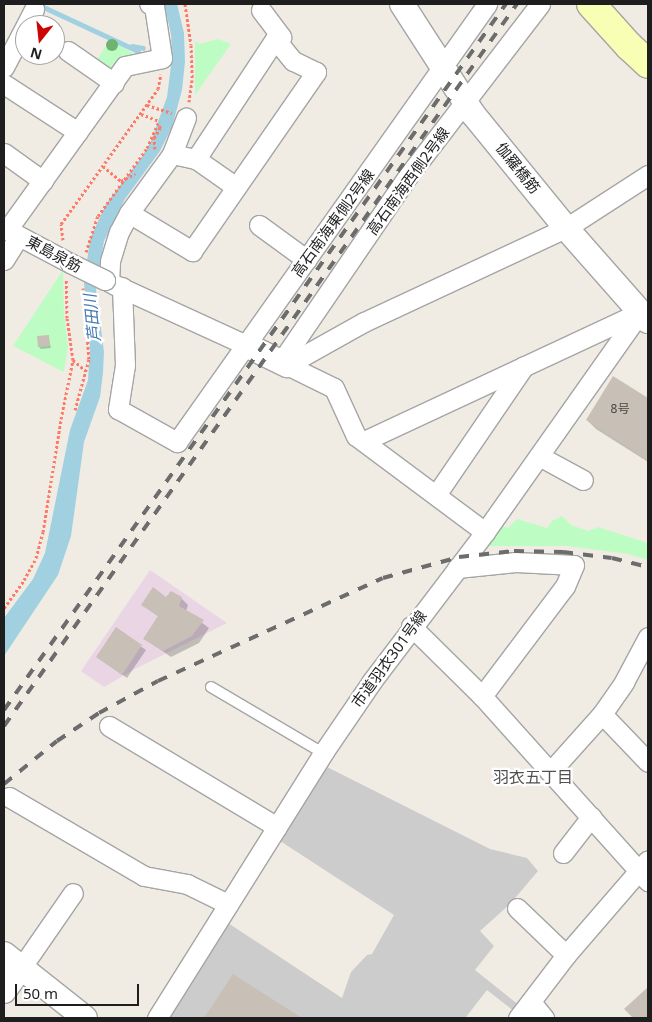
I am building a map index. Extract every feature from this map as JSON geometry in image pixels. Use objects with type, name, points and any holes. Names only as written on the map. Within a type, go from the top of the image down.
[{"type":"main road","points":[[591,4],[648,64]]},
{"type":"street","points":[[4,260],[10,231],[43,181],[125,66],[162,58],[152,4]]},
{"type":"street","name":"伽羅橋筋","points":[[402,4],[465,103],[566,228],[644,317]]},
{"type":"street","name":"高石南海東側2号線","points":[[112,283],[125,365],[118,409],[177,442],[443,69],[455,48],[487,4]]},
{"type":"street","name":"高石南海西側2号線","points":[[284,363],[408,176],[540,4]]},
{"type":"street","points":[[196,158],[275,40],[281,37],[261,10]]},
{"type":"street","points":[[128,214],[192,251],[316,72],[293,61],[275,40]]},
{"type":"street","points":[[4,66],[15,45]]},
{"type":"street","points":[[68,51],[114,83]]},
{"type":"street","points":[[4,84],[78,132]]},
{"type":"street","points":[[112,283],[110,262],[119,232],[128,214],[172,154],[186,118]]},
{"type":"street","points":[[4,152],[43,181]]},
{"type":"street","points":[[172,154],[196,158],[236,186]]},
{"type":"street","points":[[284,363],[364,322],[566,228],[648,175]]},
{"type":"street","points":[[260,225],[307,260]]},
{"type":"street","name":"東島泉筋","points":[[10,231],[112,283],[246,345]]},
{"type":"street","points":[[364,441],[524,366],[644,317]]},
{"type":"street","name":"市道羽衣301号線","points":[[157,1018],[323,753],[411,626],[485,532],[539,456],[644,317]]},
{"type":"street","points":[[246,345],[334,388],[356,436],[485,532]]},
{"type":"street","points":[[436,495],[524,366]]},
{"type":"street","points":[[539,456],[583,480]]},
{"type":"street","points":[[457,568],[516,562],[574,565],[566,586],[482,696]]},
{"type":"street","points":[[411,626],[482,696],[591,817],[645,870],[566,955],[518,1018]]},
{"type":"street","points":[[550,772],[602,714],[624,682],[648,637]]},
{"type":"street","points":[[602,714],[648,762]]},
{"type":"street","points":[[109,726],[277,827]]},
{"type":"street","points":[[9,797],[144,876],[187,884],[228,904]]},
{"type":"street","points":[[562,853],[591,817]]},
{"type":"street","points":[[4,991],[13,961],[73,893]]},
{"type":"street","points":[[517,908],[566,955]]},
{"type":"street","points":[[13,961],[85,1018]]},
{"type":"street","points":[[531,1002],[544,1018]]},
{"type":"lane","points":[[210,687],[323,753]]},
{"type":"path","points":[[146,105],[186,118],[192,80],[191,46],[184,4]]},
{"type":"path","points":[[4,608],[24,580],[36,558],[43,532],[61,419],[73,360],[67,318],[67,261],[61,224],[158,89],[162,58]]},
{"type":"path","points":[[141,114],[159,121],[160,128],[154,138],[155,149],[151,156]]},
{"type":"path","points":[[103,166],[121,181],[138,173]]},
{"type":"path","points":[[73,360],[86,371]]},
{"type":"shaded area","points":[[150,570],[227,623],[135,669],[104,687],[81,671]]},
{"type":"shaded area","points":[[323,765],[490,849],[527,858],[538,871],[510,904],[480,931],[494,946],[475,970],[520,1006],[515,1012],[487,990],[466,1017],[468,1018],[163,1018],[225,921],[342,998],[351,972],[367,955],[372,954],[394,915],[277,839]]},
{"type":"green space","points":[[111,39],[134,54],[111,72],[93,65]]},
{"type":"green space","points":[[218,39],[231,44],[195,95],[195,41],[200,44]]},
{"type":"green space","points":[[63,270],[64,313],[68,346],[64,372],[13,346]]},
{"type":"green space","points":[[562,516],[571,525],[588,531],[598,527],[648,543],[648,560],[628,554],[567,546],[486,546],[499,525],[508,528],[517,519],[547,528],[552,521]]},
{"type":"water","name":"芦田川","points":[[164,4],[177,4],[184,33],[185,62],[182,90],[172,127],[160,151],[125,199],[104,241],[96,290],[104,352],[103,373],[100,397],[84,442],[71,536],[58,575],[4,656],[4,618],[33,579],[45,553],[70,430],[88,380],[90,349],[84,283],[90,239],[106,204],[143,155],[151,141],[167,97],[172,58],[171,34]]},
{"type":"building","points":[[49,335],[50,346],[38,347],[37,336]]},
{"type":"building","points":[[613,376],[648,398],[648,460],[586,420]]},
{"type":"building","points":[[153,587],[166,597],[171,591],[182,597],[179,606],[204,620],[192,636],[163,651],[143,639],[158,616],[141,605]]},
{"type":"building","points":[[116,627],[142,645],[122,675],[96,657]]},
{"type":"building","points":[[233,974],[302,1018],[204,1018]]},
{"type":"building","points":[[648,987],[648,1018],[633,1018],[624,1009]]},
{"type":"waterway","points":[[39,5],[138,51]]},
{"type":"waterway","points":[[132,46],[143,48]]},
{"type":"railway","points":[[4,710],[506,4]]},
{"type":"railway","points":[[4,726],[517,4]]},
{"type":"railway","points":[[4,784],[57,741],[99,713],[158,681],[383,578],[459,557],[514,551],[563,552],[612,558],[648,567]]},
{"type":"district","name":"羽衣五丁目","points":[[533,777]]}]
